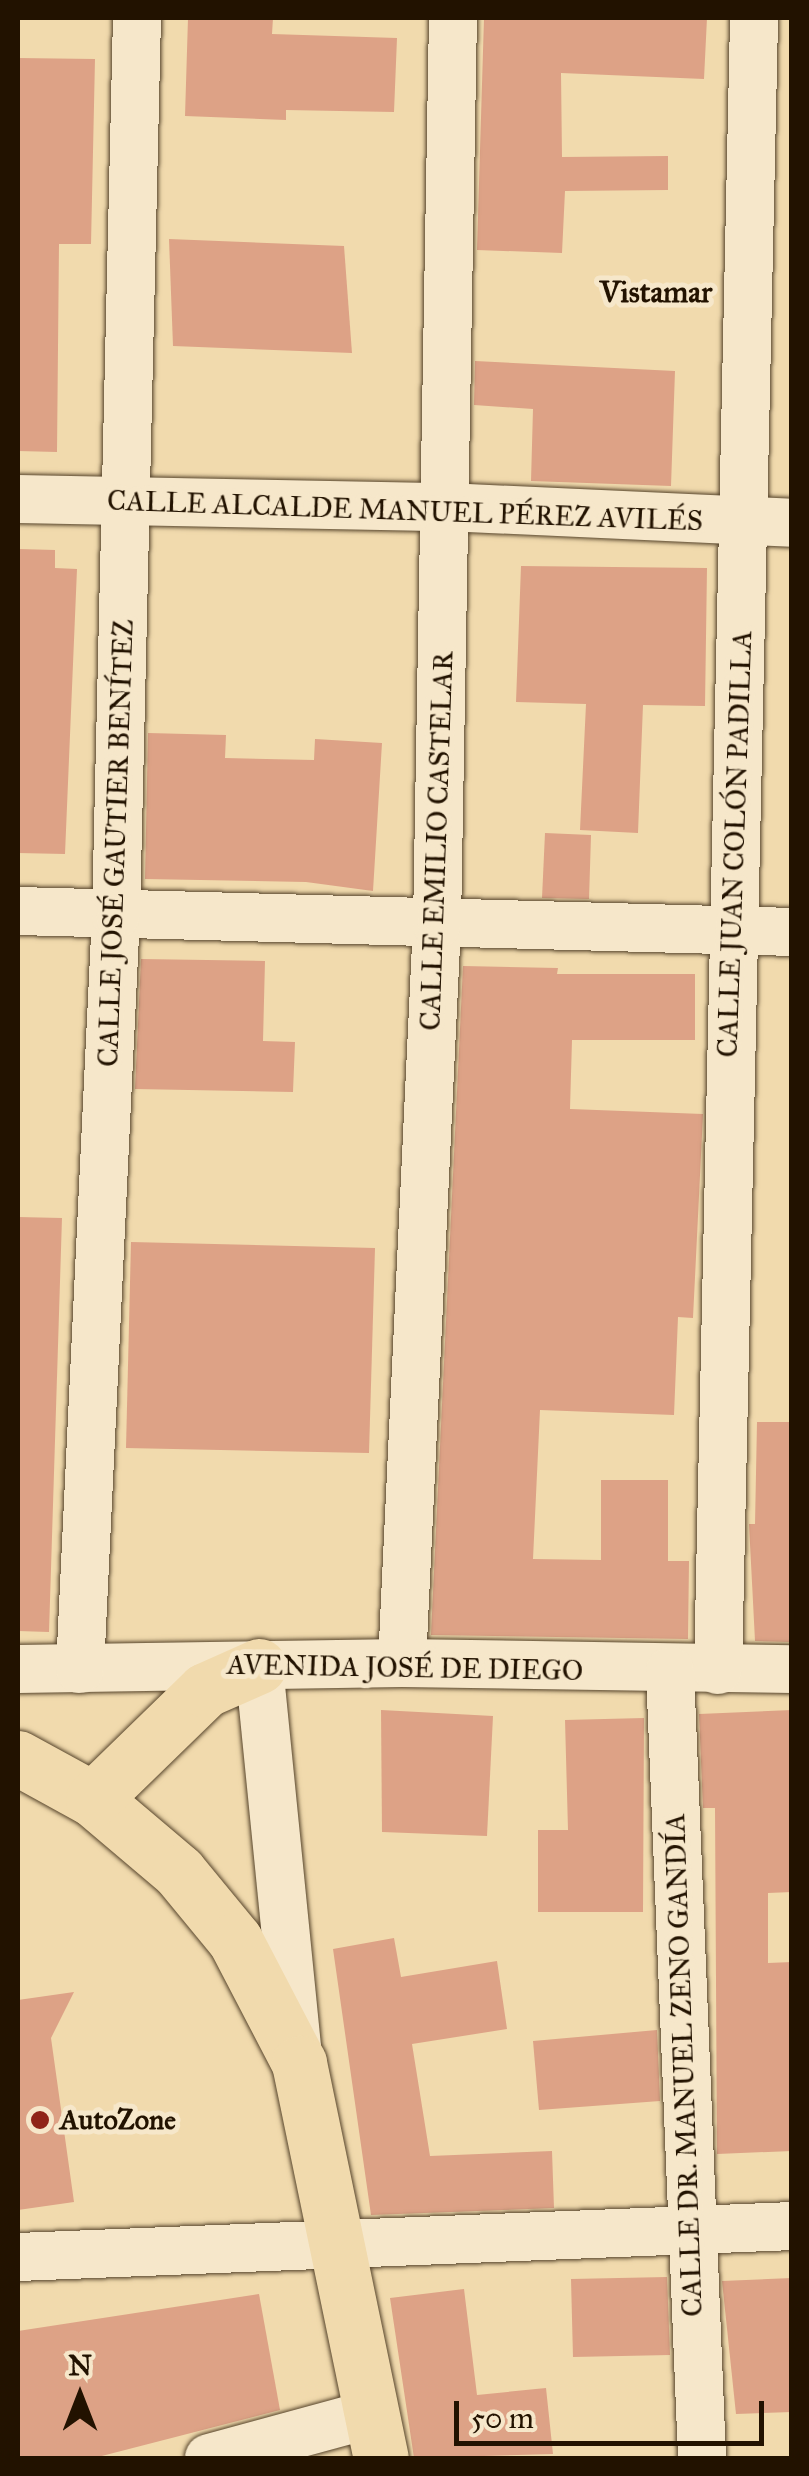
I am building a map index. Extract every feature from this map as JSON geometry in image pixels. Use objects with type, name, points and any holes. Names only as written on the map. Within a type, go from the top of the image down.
[{"type":"main road","points":[[93,1799],[206,1690],[259,1666]]},
{"type":"main road","points":[[18,1758],[93,1799],[179,1872],[235,1940],[299,2062],[376,2436]]},
{"type":"street","name":"CALLE JOSÉ GAUTIER BENÍTEZ","points":[[80,1669],[116,915],[137,18]]},
{"type":"street","name":"CALLE EMILIO CASTELAR","points":[[402,1664],[437,924],[453,18]]},
{"type":"street","name":"CALLE JUAN COLÓN PADILLA","points":[[718,1670],[731,930],[754,18]]},
{"type":"street","name":"CALLE ALCALDE MANUEL PÉREZ AVILÉS","points":[[18,500],[446,507],[792,523]]},
{"type":"street","points":[[18,911],[792,932]]},
{"type":"street","name":"AVENIDA JOSÉ DE DIEGO","points":[[18,1669],[402,1664],[670,1671],[792,1668]]},
{"type":"street","points":[[259,1666],[299,2062]]},
{"type":"street","name":"CALLE DR. MANUEL ZENO GANDÍA","points":[[670,1671],[688,2229],[702,2458]]},
{"type":"street","points":[[18,2257],[792,2226]]},
{"type":"street","points":[[210,2458],[376,2436]]},
{"type":"building","points":[[188,18],[273,18],[272,34],[397,38],[394,112],[286,110],[286,120],[185,116]]},
{"type":"building","points":[[484,18],[707,18],[704,79],[561,73],[562,157],[668,156],[668,190],[565,191],[562,253],[477,250]]},
{"type":"building","points":[[18,58],[95,59],[91,244],[59,244],[57,452],[18,451]]},
{"type":"building","points":[[169,239],[344,246],[352,353],[173,346]]},
{"type":"building","points":[[475,361],[675,371],[671,486],[531,481],[533,409],[474,405]]},
{"type":"building","points":[[18,549],[55,550],[55,568],[77,569],[65,854],[18,853]]},
{"type":"building","points":[[521,566],[707,568],[705,706],[643,705],[638,833],[580,830],[586,704],[516,702]]},
{"type":"building","points":[[148,733],[226,735],[225,758],[314,760],[315,739],[382,743],[373,891],[306,882],[145,879]]},
{"type":"building","points":[[545,833],[591,835],[589,899],[542,898]]},
{"type":"building","points":[[141,959],[265,961],[263,1041],[295,1042],[293,1092],[135,1089]]},
{"type":"building","points":[[463,966],[558,968],[557,974],[695,974],[695,1040],[572,1040],[570,1109],[703,1114],[693,1318],[678,1317],[674,1415],[540,1410],[533,1559],[601,1560],[601,1480],[668,1480],[668,1561],[689,1561],[688,1639],[431,1635]]},
{"type":"building","points":[[18,1217],[62,1218],[49,1632],[18,1631]]},
{"type":"building","points":[[131,1242],[375,1248],[369,1453],[126,1448]]},
{"type":"building","points":[[757,1422],[792,1422],[792,1642],[755,1641],[749,1524],[755,1524]]},
{"type":"building","points":[[381,1710],[493,1716],[487,1836],[382,1832]]},
{"type":"building","points":[[792,1710],[792,1892],[768,1893],[768,1963],[792,1962],[792,2151],[717,2154],[715,1808],[703,1808],[699,1714]]},
{"type":"building","points":[[644,1718],[643,1912],[538,1912],[538,1830],[568,1830],[565,1720]]},
{"type":"building","points":[[394,1938],[401,1977],[497,1961],[507,2029],[412,2044],[430,2156],[552,2151],[554,2208],[371,2215],[333,1949]]},
{"type":"building","name":"AutoZone","points":[[74,1992],[51,2038],[74,2202],[18,2210],[18,2000]]},
{"type":"building","points":[[657,2030],[660,2101],[539,2110],[533,2041]]},
{"type":"building","points":[[667,2277],[670,2355],[573,2357],[571,2279]]},
{"type":"building","points":[[792,2278],[792,2412],[736,2414],[722,2281]]},
{"type":"building","points":[[464,2289],[477,2395],[546,2388],[553,2454],[414,2458],[390,2298]]},
{"type":"building","points":[[259,2294],[280,2410],[94,2458],[18,2458],[18,2331]]},
{"type":"place","name":"AutoZone","points":[[40,2120]]},
{"type":"district","name":"Vistamar","points":[[656,292]]}]
